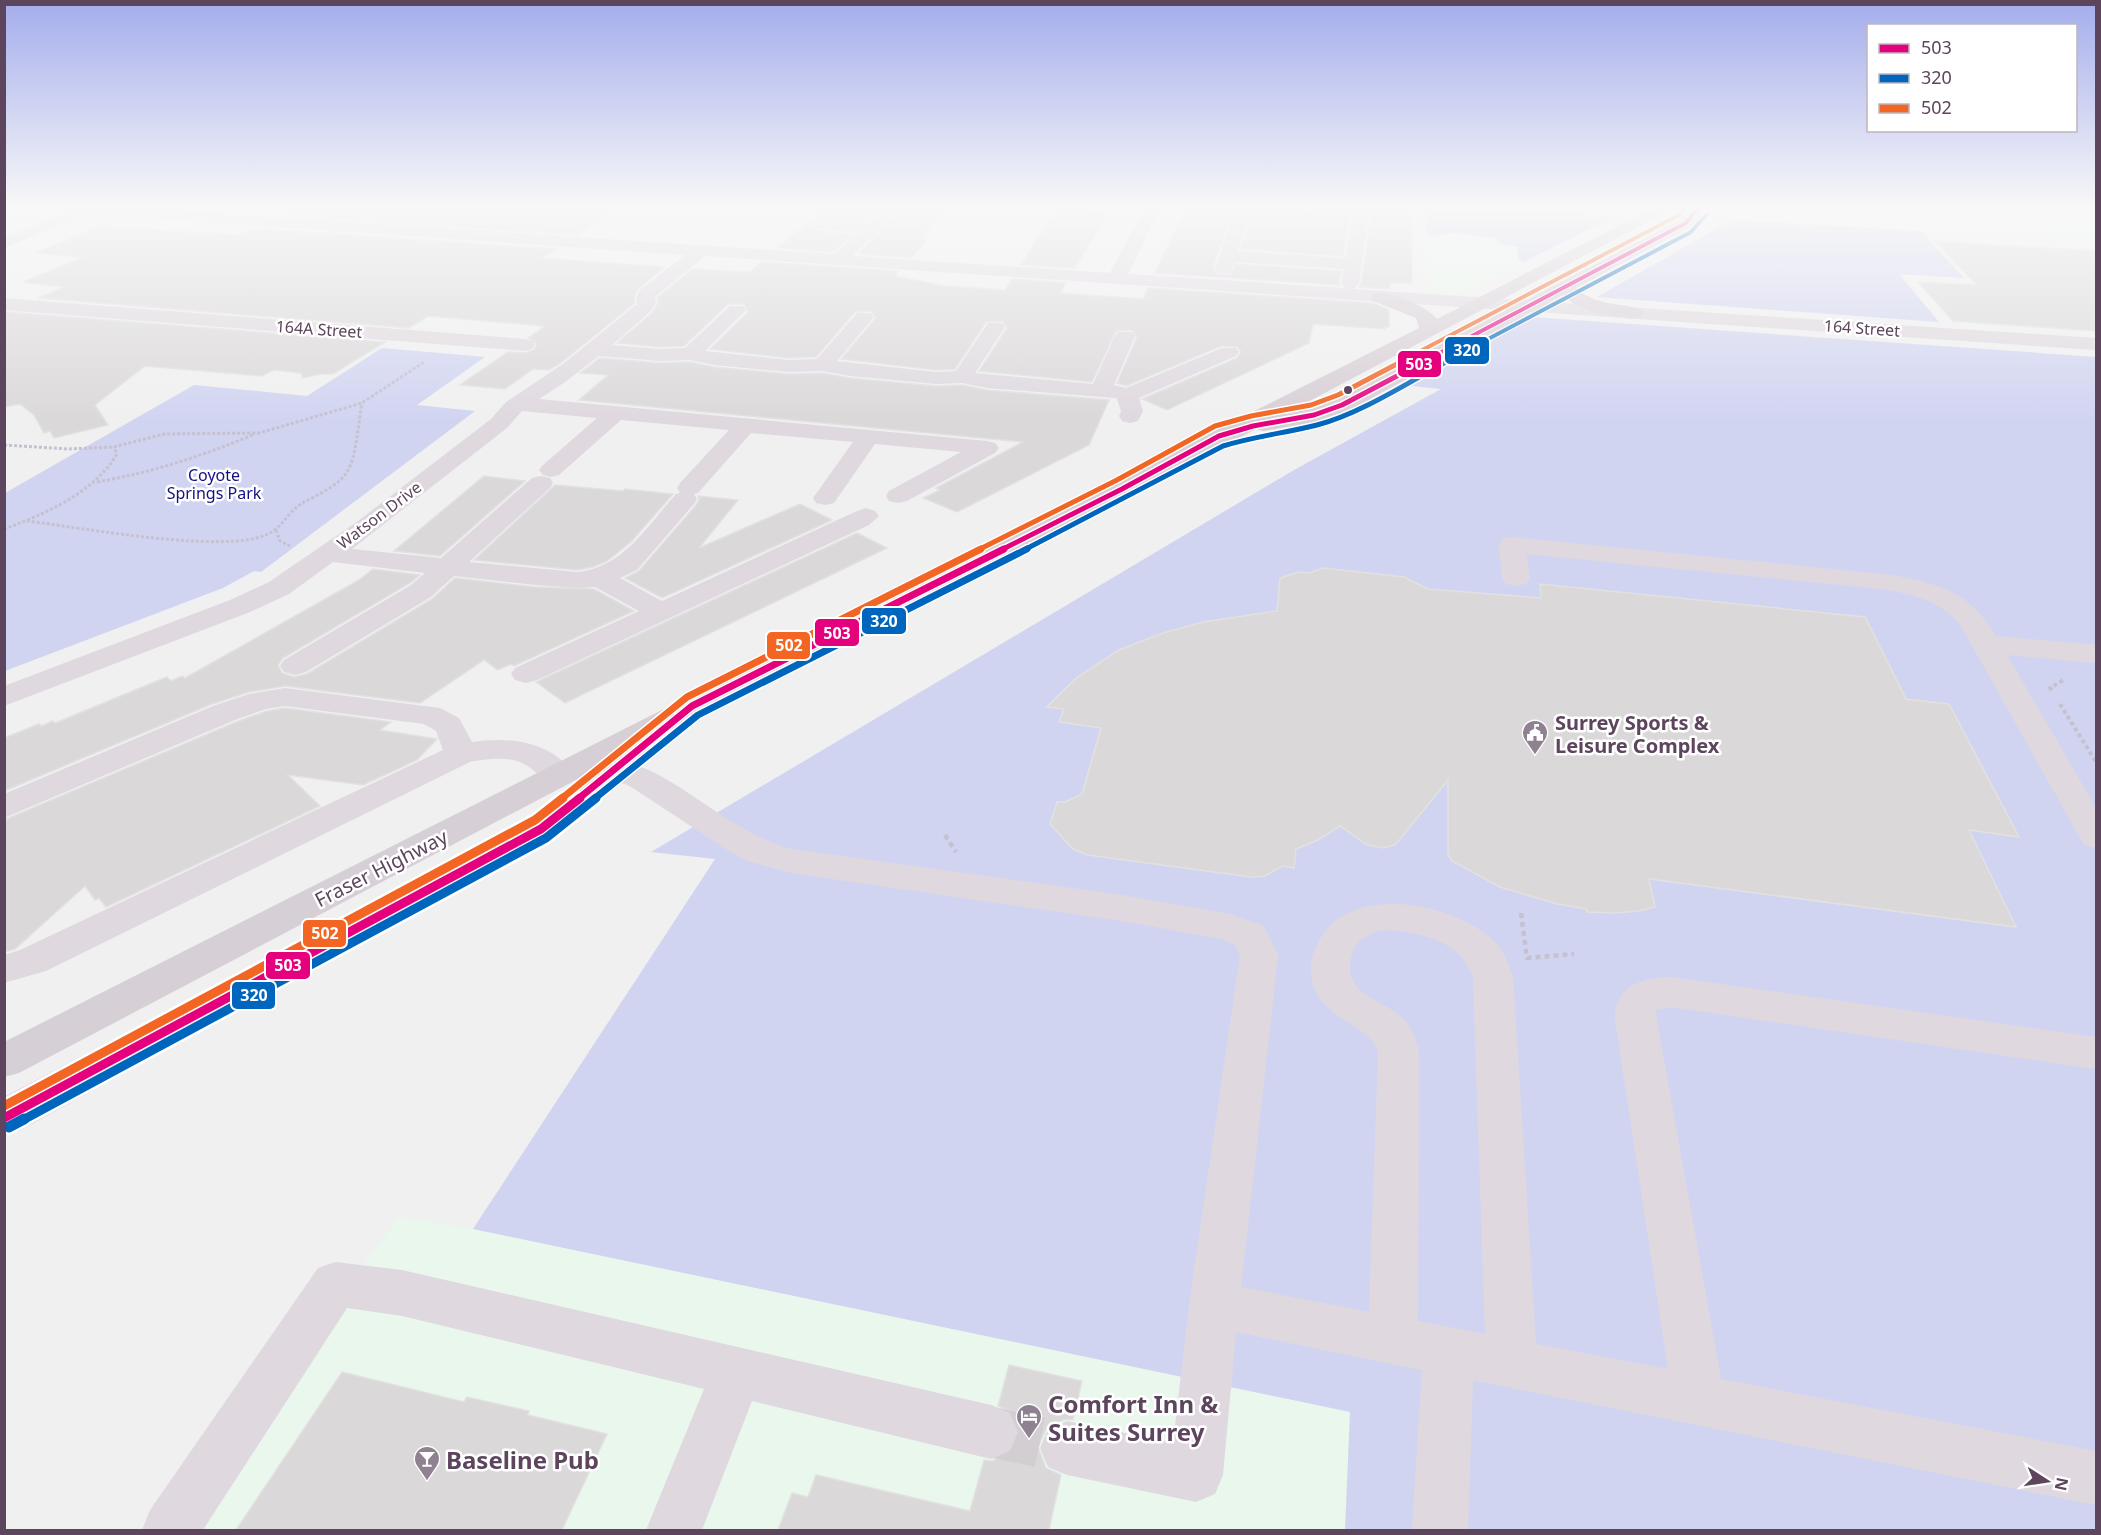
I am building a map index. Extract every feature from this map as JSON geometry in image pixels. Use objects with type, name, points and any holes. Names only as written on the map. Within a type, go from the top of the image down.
[{"type":"main road","name":"Fraser Highway","points":[[4,1061],[1527,279]]},
{"type":"main road","name":"Fraser Highway","points":[[1219,436],[1253,426],[1314,415],[1342,405],[1582,279]]},
{"type":"main road","points":[[1566,287],[1570,293],[1587,302],[1633,314]]},
{"type":"main road","points":[[1380,297],[1423,314],[1430,322],[1429,328]]},
{"type":"main road","name":"Fraser Highway","points":[[4,1118],[541,829],[692,706]]},
{"type":"street","name":"Watson Drive","points":[[4,697],[279,588],[329,554],[592,350],[644,307],[649,292],[666,279]]},
{"type":"street","name":"164 Street","points":[[1110,279],[2097,344]]},
{"type":"street","points":[[1350,284],[1351,279]]},
{"type":"street","name":"164A Street","points":[[4,304],[525,345]]},
{"type":"street","points":[[690,354],[736,310]]},
{"type":"street","points":[[823,365],[864,317]]},
{"type":"street","points":[[962,377],[995,327]]},
{"type":"street","points":[[1101,390],[1125,336]]},
{"type":"street","points":[[592,350],[660,355],[690,354],[699,358],[756,363],[823,365],[850,370],[936,378],[962,377],[987,382],[1101,390],[1127,395],[1144,390],[1229,352]]},
{"type":"street","points":[[1127,395],[1132,411],[1130,416]]},
{"type":"street","points":[[520,404],[987,448],[898,496]]},
{"type":"street","points":[[296,666],[422,591],[616,413]]},
{"type":"street","points":[[329,554],[557,579],[600,578],[628,564],[746,425]]},
{"type":"street","points":[[825,498],[869,437]]},
{"type":"street","points":[[525,674],[866,516]]},
{"type":"street","points":[[1516,578],[1512,546],[1881,581],[1918,589],[1948,601],[1967,615],[1986,644],[2097,837]]},
{"type":"street","points":[[600,578],[659,611]]},
{"type":"street","points":[[1986,644],[2097,654]]},
{"type":"street","points":[[4,807],[224,713],[271,699],[300,698],[440,718],[452,728],[460,753]]},
{"type":"street","points":[[4,969],[32,961],[460,753],[490,749],[525,754],[539,758],[559,776]]},
{"type":"street","points":[[613,770],[640,778],[741,843],[761,853],[781,858],[1122,908],[1230,927],[1251,936],[1259,955],[1214,1305],[1196,1475],[1067,1448]]},
{"type":"street","points":[[1393,1340],[1400,1056],[1394,1036],[1345,1001],[1332,980],[1331,956],[1338,940],[1353,924],[1379,917],[1434,923],[1457,932],[1472,942],[1486,957],[1493,977],[1512,1363]]},
{"type":"street","points":[[1699,1400],[1635,1019],[1635,1005],[1642,997],[1655,992],[1671,992],[2097,1053]]},
{"type":"street","points":[[170,1530],[335,1284],[402,1293],[991,1432]]},
{"type":"street","points":[[1214,1305],[2097,1478]]},
{"type":"street","points":[[1440,1530],[1449,1351]]},
{"type":"street","points":[[674,1530],[737,1372]]},
{"type":"path","points":[[4,529],[27,520],[97,482],[143,474],[208,453],[259,433],[362,404],[430,358]]},
{"type":"path","points":[[27,520],[196,542],[246,540],[276,530],[284,523],[290,511],[343,478],[350,468],[362,404]]},
{"type":"path","points":[[4,445],[68,449],[114,447],[164,434],[259,433]]},
{"type":"path","points":[[97,482],[114,462],[117,454],[114,447]]},
{"type":"path","points":[[276,530],[277,537],[282,543],[297,548]]},
{"type":"path","points":[[2067,678],[2050,688],[2097,762]]},
{"type":"path","points":[[1521,913],[1527,958],[1574,954]]},
{"type":"shaded area","points":[[1427,279],[1490,279],[1464,292],[1427,289]]},
{"type":"shaded area","points":[[400,1217],[473,1229],[1350,1412],[1345,1530],[156,1530]]},
{"type":"green space","points":[[1629,279],[1903,279],[1939,322],[1597,297]]},
{"type":"green space","points":[[1532,317],[2096,357],[2096,1530],[1345,1530],[1350,1412],[473,1229],[715,859],[651,852],[1294,470],[1441,389],[1403,385]]},
{"type":"green space","name":"Coyote Springs Park","points":[[382,348],[485,357],[417,405],[475,411],[261,572],[254,571],[223,588],[5,671],[5,493],[194,385],[307,396]]},
{"type":"building","points":[[31,279],[651,279],[639,288],[634,297],[635,303],[562,362],[549,370],[533,369],[505,389],[460,385],[508,352],[525,353],[534,350],[537,344],[528,338],[545,326],[428,316],[409,328],[38,298],[63,287],[23,282]]},
{"type":"building","points":[[680,279],[908,279],[944,286],[1005,290],[1012,279],[1066,283],[1060,293],[1143,299],[1148,288],[1373,303],[1389,310],[1389,327],[1385,329],[1313,324],[1309,343],[1167,410],[1142,399],[1237,358],[1241,352],[1238,347],[1221,346],[1126,386],[1117,383],[1137,337],[1132,330],[1116,331],[1092,382],[979,371],[1007,328],[1002,321],[986,322],[955,369],[936,370],[841,359],[876,318],[871,311],[855,312],[816,357],[789,358],[710,349],[748,312],[744,304],[728,304],[684,346],[660,347],[617,343],[652,313],[658,303],[657,298]]},
{"type":"building","points":[[1241,279],[1340,279],[1339,285]]},
{"type":"building","points":[[1362,279],[1412,279],[1412,283],[1390,283],[1390,289],[1359,287]]},
{"type":"building","points":[[1971,279],[2097,279],[2097,331],[1953,321],[1918,282],[1977,285]]},
{"type":"building","points":[[6,312],[385,342],[333,374],[303,378],[301,373],[274,370],[261,376],[145,366],[95,405],[108,425],[54,438],[50,431],[44,433],[34,415],[20,404],[4,407]]},
{"type":"building","points":[[600,358],[660,363],[690,362],[714,367],[789,374],[823,373],[850,378],[936,386],[962,385],[987,390],[1109,400],[1089,445],[957,512],[923,498],[940,490],[936,488],[1023,442],[579,400],[608,375],[580,373]]},
{"type":"building","points":[[484,476],[525,481],[440,556],[394,551]]},
{"type":"building","points":[[555,485],[673,494],[631,542],[607,561],[593,567],[577,570],[474,560]]},
{"type":"building","points":[[698,496],[738,500],[699,548],[800,504],[832,520],[662,598],[625,578],[639,571],[696,505],[699,500]]},
{"type":"building","points":[[857,533],[887,548],[565,703],[536,682]]},
{"type":"building","name":"Surrey Sports & Leisure Complex","points":[[1323,568],[1404,577],[1428,589],[1541,598],[1540,584],[1865,617],[1906,699],[1949,704],[2019,837],[1969,830],[2016,927],[1649,879],[1655,907],[1615,913],[1587,912],[1587,909],[1557,904],[1500,887],[1452,861],[1448,855],[1448,780],[1396,844],[1384,848],[1367,845],[1340,826],[1318,840],[1296,849],[1294,868],[1282,866],[1265,876],[1251,877],[1088,855],[1073,849],[1050,824],[1057,802],[1065,802],[1082,794],[1101,728],[1059,722],[1064,709],[1047,707],[1076,678],[1119,650],[1163,633],[1203,622],[1277,611],[1280,578]]},
{"type":"building","points":[[373,569],[420,575],[283,658],[278,665],[282,673],[294,677],[307,674],[432,599],[455,578],[535,587],[594,589],[634,611],[514,666],[511,664],[498,670],[484,660],[420,703],[285,686],[249,692],[212,704],[4,791],[4,738],[39,724],[41,726],[53,721],[55,723],[167,677],[171,681],[182,676],[185,678],[359,580]]},
{"type":"building","points":[[285,708],[391,722],[380,730],[437,739],[417,760],[363,785],[288,775],[320,806],[106,907],[99,898],[95,900],[85,886],[15,949],[4,952],[4,820],[236,722],[267,711]]},
{"type":"building","name":"Comfort Inn & Suites Surrey","points":[[1009,1365],[1082,1381],[1073,1420],[1066,1419],[1047,1427],[1038,1447],[1046,1468],[1061,1475],[1049,1530],[778,1530],[792,1493],[808,1497],[816,1475],[970,1511],[984,1460],[992,1461],[1011,1453],[1020,1433],[1012,1412],[998,1406]]},
{"type":"building","name":"Baseline Pub","points":[[342,1372],[464,1402],[467,1397],[529,1411],[528,1415],[607,1434],[562,1530],[236,1530]]},
{"type":"tunnel","points":[[991,1432],[1067,1448]]},
{"type":"transit line","name":"502","points":[[4,1106],[535,820],[687,697],[1117,480],[1215,426],[1251,416],[1311,405],[1338,395],[1558,279]]},
{"type":"transit line","name":"503","points":[[4,1118],[541,829],[692,706],[1122,489],[1219,436],[1253,426],[1314,415],[1342,405],[1581,279]]},
{"type":"transit line","name":"320","points":[[9,1127],[546,838],[698,715],[1127,498],[1223,446],[1255,436],[1317,425],[1347,414],[1603,279]]},
{"type":"place","name":"Surrey Sports & Leisure Complex","points":[[1535,756]]},
{"type":"place","name":"Comfort Inn & Suites Surrey","points":[[1029,1440]]},
{"type":"place","name":"Baseline Pub","points":[[427,1482]]}]
